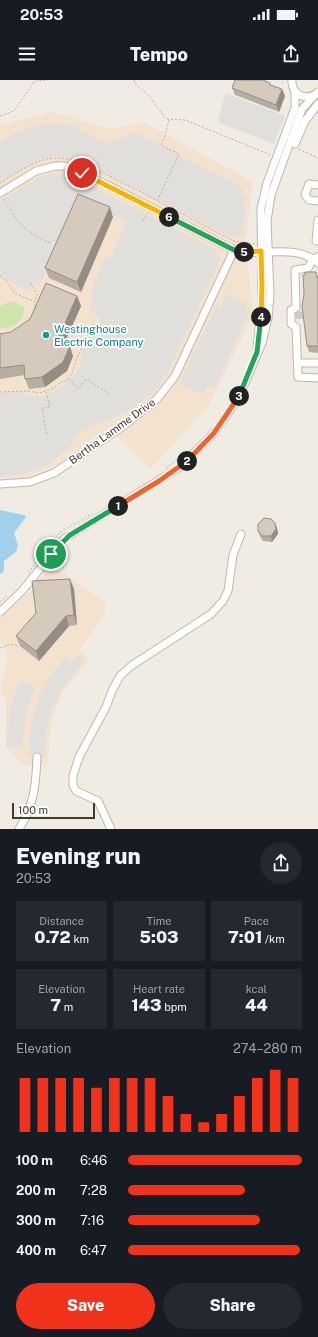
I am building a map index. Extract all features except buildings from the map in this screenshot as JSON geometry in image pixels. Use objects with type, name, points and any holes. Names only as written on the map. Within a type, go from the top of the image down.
[{"type":"street","points":[[264,251],[267,221],[272,195],[288,140],[295,108],[292,80]]},
{"type":"street","points":[[283,82],[303,97],[317,94]]},
{"type":"street","points":[[0,612],[22,591],[60,544],[70,535],[180,467],[202,447],[233,406],[246,381],[264,334],[269,308],[264,251],[262,202],[267,182],[304,106],[317,94]]},
{"type":"street","points":[[272,195],[282,177],[302,126],[318,104]]},
{"type":"street","points":[[1,195],[36,171],[55,166],[65,166],[102,183],[234,250],[245,252],[264,251],[298,253],[316,260],[308,268],[295,270],[298,310],[291,310],[291,324],[298,324],[298,377],[318,378]]},
{"type":"street","points":[[318,185],[309,184],[305,195],[309,200],[318,202]]},
{"type":"street","points":[[318,220],[316,241],[318,241]]},
{"type":"street","name":"Bertha Lamme Drive","points":[[0,484],[30,482],[54,472],[131,420],[157,399],[175,376],[234,250]]},
{"type":"street","points":[[298,363],[318,363]]},
{"type":"street","points":[[111,829],[98,801],[76,791],[73,785],[73,776],[79,757],[120,676],[131,666],[211,614],[223,601],[228,591],[233,555],[241,534]]},
{"type":"street","points":[[19,829],[30,809],[33,799],[37,756]]},
{"type":"path","points":[[0,116],[14,112],[35,81],[48,80]]},
{"type":"path","points":[[134,80],[136,85],[150,96],[169,120]]},
{"type":"path","points":[[169,120],[185,120],[271,155]]},
{"type":"path","points":[[169,120],[161,145],[179,154],[157,201],[234,241],[255,244]]},
{"type":"path","points":[[296,148],[318,158]]},
{"type":"path","points":[[1,195],[8,210],[23,226],[32,234],[51,243]]},
{"type":"path","points":[[0,276],[8,282],[14,293],[35,302]]},
{"type":"path","points":[[31,283],[37,295],[34,312]]},
{"type":"path","points":[[0,392],[45,392],[68,378],[72,373],[77,358],[93,324],[103,328]]},
{"type":"path","points":[[68,378],[79,389],[86,380],[110,394]]},
{"type":"path","points":[[45,392],[50,407],[42,408],[47,436]]},
{"type":"path","points":[[0,648],[11,644],[18,646]]},
{"type":"shaded area","points":[[225,93],[285,116],[274,144],[220,123],[218,120]]},
{"type":"shaded area","points":[[52,112],[110,129],[144,122],[253,182],[246,240],[253,315],[208,407],[150,469],[108,428],[58,464],[26,478],[0,478],[0,125]]},
{"type":"shaded area","points":[[55,123],[78,126],[77,130],[110,144],[134,132],[231,181],[241,188],[248,200],[244,202],[245,218],[242,228],[245,232],[235,237],[227,235],[72,158],[58,156],[41,159],[0,182],[0,142],[17,132],[33,126]]},
{"type":"shaded area","points":[[50,174],[61,174],[85,183],[218,251],[217,256],[221,258],[168,372],[156,390],[129,411],[81,431],[70,446],[48,465],[24,474],[0,476],[0,393],[22,392],[24,396],[41,396],[51,393],[64,385],[77,371],[83,357],[80,355],[93,327],[96,328],[100,323],[99,318],[90,309],[93,294],[90,293],[106,257],[110,259],[127,222],[78,199],[40,284],[36,282],[30,286],[28,291],[5,279],[0,275],[0,201],[37,178]]},
{"type":"shaded area","points":[[226,294],[247,304],[245,309],[249,312],[214,389],[210,386],[202,393],[194,391],[179,384],[216,306],[220,308]]},
{"type":"shaded area","points":[[51,565],[107,603],[104,615],[79,651],[89,660],[62,693],[52,718],[47,765],[25,766],[11,754],[6,747],[6,703],[0,687],[6,667],[7,652],[0,640],[0,617],[26,596]]},
{"type":"shaded area","points":[[78,655],[84,660],[61,690],[50,713],[46,732],[45,757],[29,756],[31,725],[38,698],[48,679],[65,658],[71,663]]},
{"type":"shaded area","points":[[21,680],[35,687],[26,711],[22,748],[6,747],[10,708]]},
{"type":"green space","points":[[13,302],[24,307],[22,317],[17,323],[9,327],[0,328],[0,307],[6,303]]},
{"type":"water","points":[[0,510],[24,515],[26,517],[14,533],[18,545],[16,552],[4,561],[4,571],[0,574]]},
{"type":"tunnel","points":[[299,312],[300,321]]},
{"type":"place","name":"Westinghouse Electric Company","points":[[46,335]]},
{"type":"route","points":[[51,554],[70,535],[159,481],[180,467],[202,447],[233,406],[251,371],[257,352],[262,310],[261,251],[240,252],[234,250],[82,173]]}]
